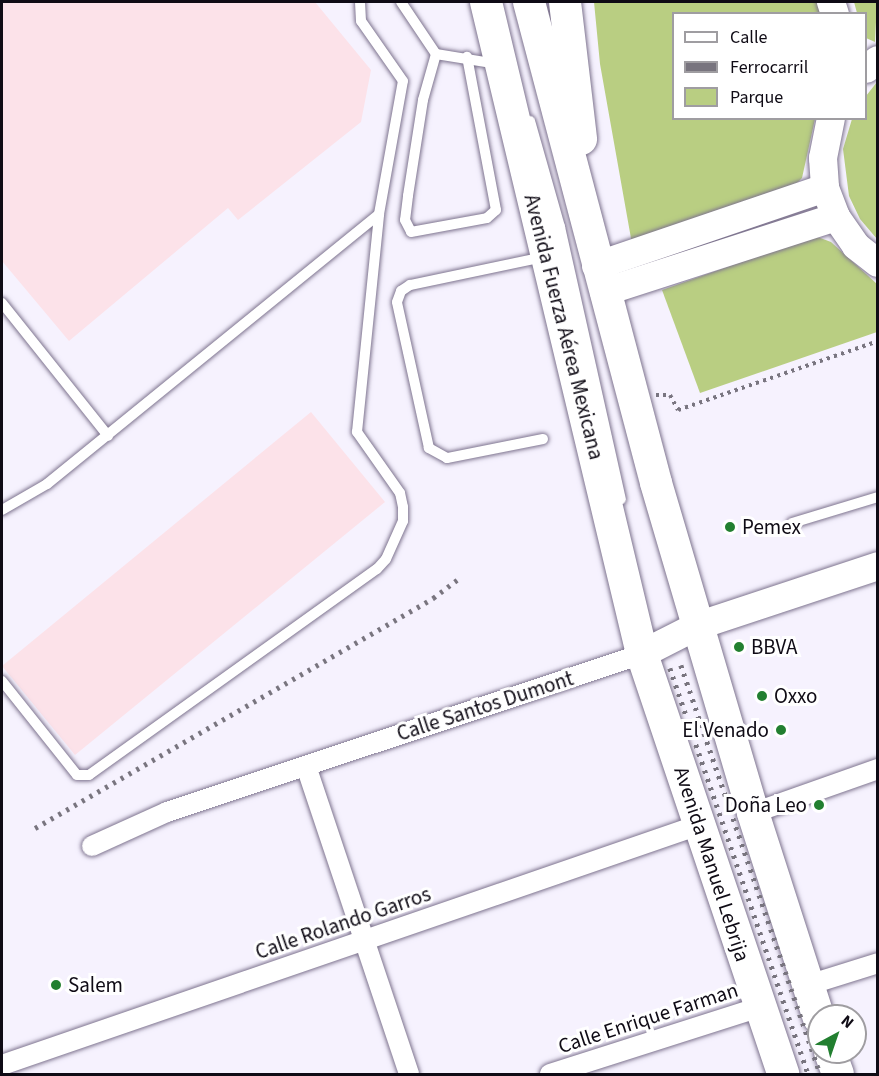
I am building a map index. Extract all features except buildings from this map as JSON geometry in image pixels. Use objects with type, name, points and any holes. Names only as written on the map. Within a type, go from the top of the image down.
[{"type":"main road","points":[[565,2],[592,267]]},
{"type":"main road","points":[[510,6],[592,267],[753,813],[814,1004]]},
{"type":"main road","name":"Avenida Fuerza Aérea Mexicana","points":[[510,6],[500,64],[549,256],[642,654]]},
{"type":"main road","name":"Avenida Manuel Lebrija","points":[[642,654],[783,1074]]},
{"type":"street","points":[[831,120],[823,158],[825,188],[836,217],[856,246],[878,263]]},
{"type":"street","points":[[592,267],[825,188]]},
{"type":"street","points":[[592,267],[836,217]]},
{"type":"street","name":"Calle Santos Dumont","points":[[92,846],[167,812],[642,654],[697,626],[878,566]]},
{"type":"street","points":[[306,766],[409,1074]]},
{"type":"street","points":[[753,813],[878,769]]},
{"type":"street","name":"Calle Rolando Garros","points":[[2,1065],[699,825]]},
{"type":"street","points":[[808,986],[878,963]]},
{"type":"street","name":"Calle Enrique Farman","points":[[550,1074],[760,1007]]},
{"type":"lane","points":[[2,681],[77,775],[90,775],[370,574],[386,559],[403,521],[400,493],[357,432],[379,214],[404,81],[361,21],[360,2]]},
{"type":"lane","points":[[401,2],[436,54],[423,100],[408,196],[405,220],[411,232],[487,218],[496,210],[467,57]]},
{"type":"lane","points":[[510,6],[524,102],[560,227],[623,507]]},
{"type":"lane","points":[[436,54],[467,57],[500,64]]},
{"type":"lane","points":[[562,188],[592,267]]},
{"type":"lane","points":[[2,510],[47,484],[379,214]]},
{"type":"lane","points":[[543,439],[447,458],[429,448],[397,302],[401,291],[410,285],[549,256]]},
{"type":"lane","points":[[2,303],[108,436]]},
{"type":"lane","points":[[792,523],[878,497]]},
{"type":"lane","points":[[674,592],[697,626]]},
{"type":"lane","points":[[642,595],[642,654]]},
{"type":"path","points":[[675,402],[678,410],[878,341]]},
{"type":"shaded area","points":[[2,2],[315,2],[371,70],[361,122],[238,220],[228,208],[69,341],[2,261]]},
{"type":"shaded area","points":[[311,412],[385,502],[75,755],[2,666]]},
{"type":"green space","points":[[594,2],[819,2],[822,12],[672,12],[672,120],[815,120],[802,178],[796,184],[632,244],[600,64]]},
{"type":"green space","points":[[854,2],[877,2],[875,42],[867,38],[867,12],[857,12]]},
{"type":"green space","points":[[877,82],[877,239],[860,219],[849,196],[843,149],[852,120],[867,120],[867,95]]},
{"type":"green space","points":[[815,236],[831,242],[877,284],[877,332],[700,393],[662,290]]},
{"type":"railway","points":[[35,828],[433,598],[458,579]]},
{"type":"railway","points":[[681,665],[820,1074]]},
{"type":"railway","points":[[670,668],[808,1074]]},
{"type":"place","name":"Pemex","points":[[730,527]]},
{"type":"place","name":"BBVA","points":[[739,647]]},
{"type":"place","name":"Oxxo","points":[[762,696]]},
{"type":"place","name":"El Venado","points":[[781,730]]},
{"type":"place","name":"Doña Leo","points":[[819,805]]},
{"type":"place","name":"Salem","points":[[56,985]]}]
